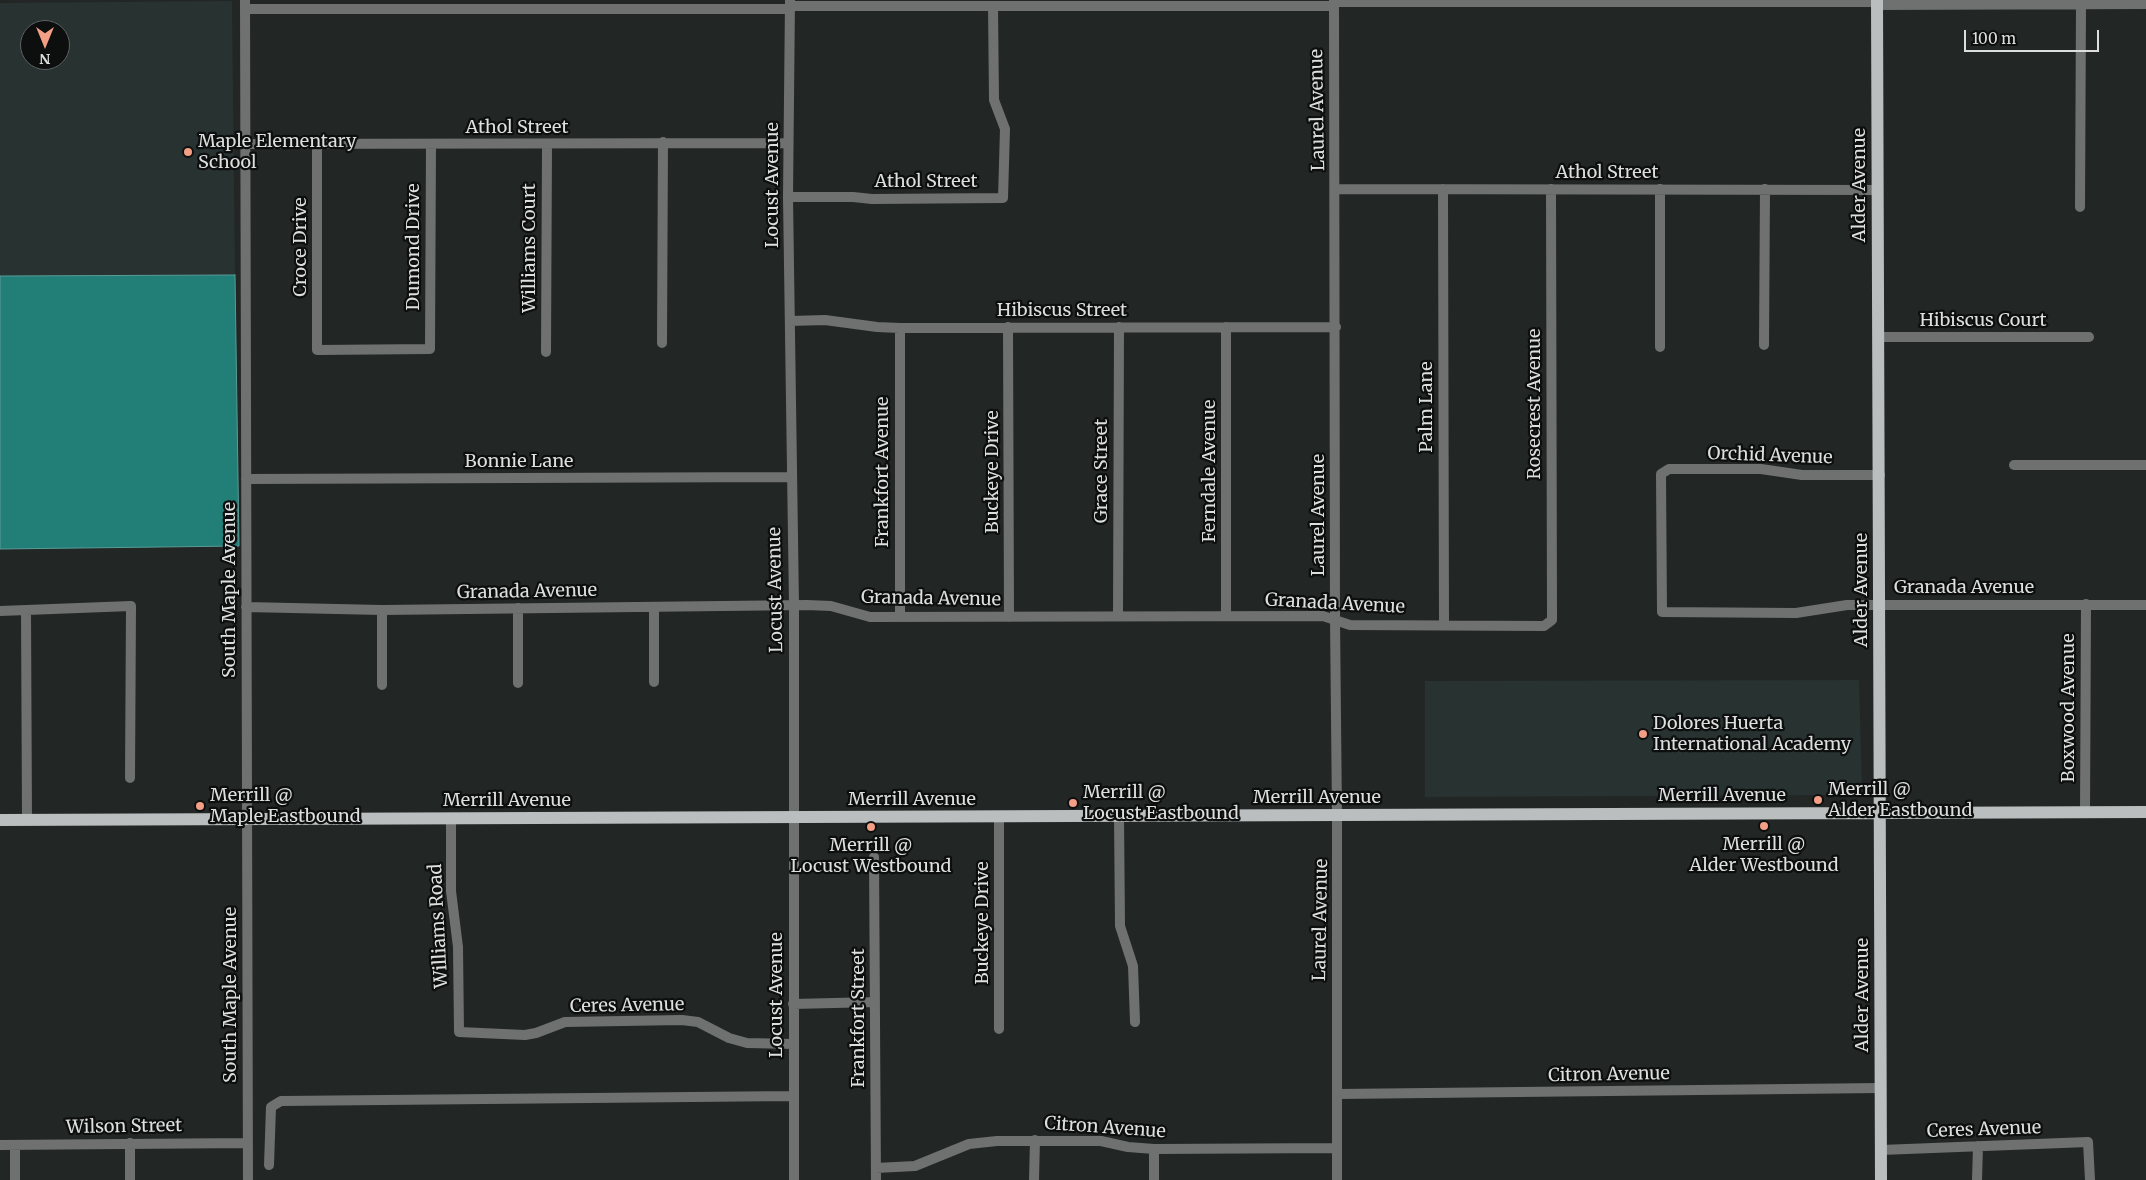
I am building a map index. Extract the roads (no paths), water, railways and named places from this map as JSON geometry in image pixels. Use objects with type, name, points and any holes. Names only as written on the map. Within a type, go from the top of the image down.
[{"type":"main road","name":"Alder Avenue","points":[[1877,2],[1881,1180]]},
{"type":"main road","name":"Merrill Avenue","points":[[0,820],[2146,812]]},
{"type":"street","points":[[245,4],[993,6],[1461,1],[2146,4]]},
{"type":"street","name":"Laurel Avenue","points":[[1333,3],[1336,189],[1334,619],[1337,816],[1337,1180]]},
{"type":"street","name":"South Maple Avenue","points":[[245,4],[248,1180]]},
{"type":"street","points":[[2080,4],[2080,207]]},
{"type":"street","name":"Locust Avenue","points":[[790,5],[788,196],[794,605],[794,1180]]},
{"type":"street","name":"Athol Street","points":[[788,196],[853,196],[872,199],[1003,198],[1005,129],[994,100],[993,6]]},
{"type":"street","points":[[662,343],[663,142]]},
{"type":"street","name":"Athol Street","points":[[246,144],[788,143]]},
{"type":"street","name":"Williams Court","points":[[546,352],[547,144]]},
{"type":"street","name":"Croce Drive","points":[[317,145],[317,350],[430,349]]},
{"type":"street","name":"Dumond Drive","points":[[430,145],[430,349]]},
{"type":"street","name":"Athol Street","points":[[1336,189],[1878,190]]},
{"type":"street","name":"Palm Lane","points":[[1443,189],[1444,625]]},
{"type":"street","name":"Rosecrest Avenue","points":[[1551,189],[1552,620]]},
{"type":"street","points":[[1764,345],[1765,189]]},
{"type":"street","points":[[1660,190],[1660,347]]},
{"type":"street","name":"Hibiscus Street","points":[[790,321],[825,320],[900,328],[1336,327]]},
{"type":"street","name":"Buckeye Drive","points":[[1008,327],[1010,617]]},
{"type":"street","name":"Grace Street","points":[[1118,616],[1119,327]]},
{"type":"street","name":"Ferndale Avenue","points":[[1226,327],[1226,616]]},
{"type":"street","name":"Frankfort Avenue","points":[[900,328],[900,617]]},
{"type":"street","name":"Hibiscus Court","points":[[1878,337],[2089,337]]},
{"type":"street","points":[[2014,465],[2146,465]]},
{"type":"street","name":"Orchid Avenue","points":[[1662,612],[1661,474],[1669,469],[1761,469],[1802,475],[1880,475]]},
{"type":"street","name":"Bonnie Lane","points":[[246,479],[791,478]]},
{"type":"street","name":"Boxwood Avenue","points":[[2085,813],[2086,604]]},
{"type":"street","name":"Granada Avenue","points":[[246,607],[382,610],[794,605],[831,606],[870,617],[1323,616],[1350,625],[1544,626],[1552,620]]},
{"type":"street","name":"Granada Avenue","points":[[1662,612],[1796,613],[1847,605],[2146,605]]},
{"type":"street","points":[[0,611],[130,606],[130,778]]},
{"type":"street","points":[[654,607],[654,682]]},
{"type":"street","points":[[518,608],[518,683]]},
{"type":"street","points":[[382,610],[382,685]]},
{"type":"street","points":[[26,611],[27,820]]},
{"type":"street","points":[[1119,816],[1120,926],[1132,966],[1135,1022]]},
{"type":"street","name":"Buckeye Drive","points":[[999,817],[999,1029]]},
{"type":"street","name":"Williams Road","points":[[451,818],[451,891],[458,947],[459,1032]]},
{"type":"street","name":"Frankfort Street","points":[[874,856],[876,1180]]},
{"type":"street","points":[[793,1004],[875,1002]]},
{"type":"street","name":"Ceres Avenue","points":[[459,1032],[525,1035],[565,1022],[682,1020],[698,1022],[729,1038],[747,1043],[793,1044]]},
{"type":"street","name":"Citron Avenue","points":[[1338,1094],[1881,1088]]},
{"type":"street","points":[[269,1165],[271,1107],[281,1101],[388,1098],[794,1096]]},
{"type":"street","points":[[1034,1180],[1035,1140]]},
{"type":"street","name":"Citron Avenue","points":[[876,1168],[915,1166],[969,1144],[1035,1140],[1101,1141],[1128,1147],[1154,1149],[1337,1148]]},
{"type":"street","name":"Ceres Avenue","points":[[1881,1150],[2088,1142],[2090,1180]]},
{"type":"street","points":[[130,1143],[130,1180]]},
{"type":"street","name":"Wilson Street","points":[[0,1145],[248,1143]]},
{"type":"street","points":[[15,1145],[15,1180]]},
{"type":"street","points":[[1977,1180],[1978,1146]]},
{"type":"street","points":[[1154,1149],[1154,1180]]},
{"type":"water","points":[[235,275],[239,546],[0,549],[0,276]]},
{"type":"place","name":"Maple Elementary School","points":[[188,152]]},
{"type":"place","name":"Dolores Huerta International Academy","points":[[1643,734]]},
{"type":"place","name":"Merrill @ Alder Eastbound","points":[[1818,800]]},
{"type":"place","name":"Merrill @ Locust Eastbound","points":[[1073,803]]},
{"type":"place","name":"Merrill @ Maple Eastbound","points":[[200,806]]},
{"type":"place","name":"Merrill @ Alder Westbound","points":[[1764,826]]},
{"type":"place","name":"Merrill @ Locust Westbound","points":[[871,827]]}]
